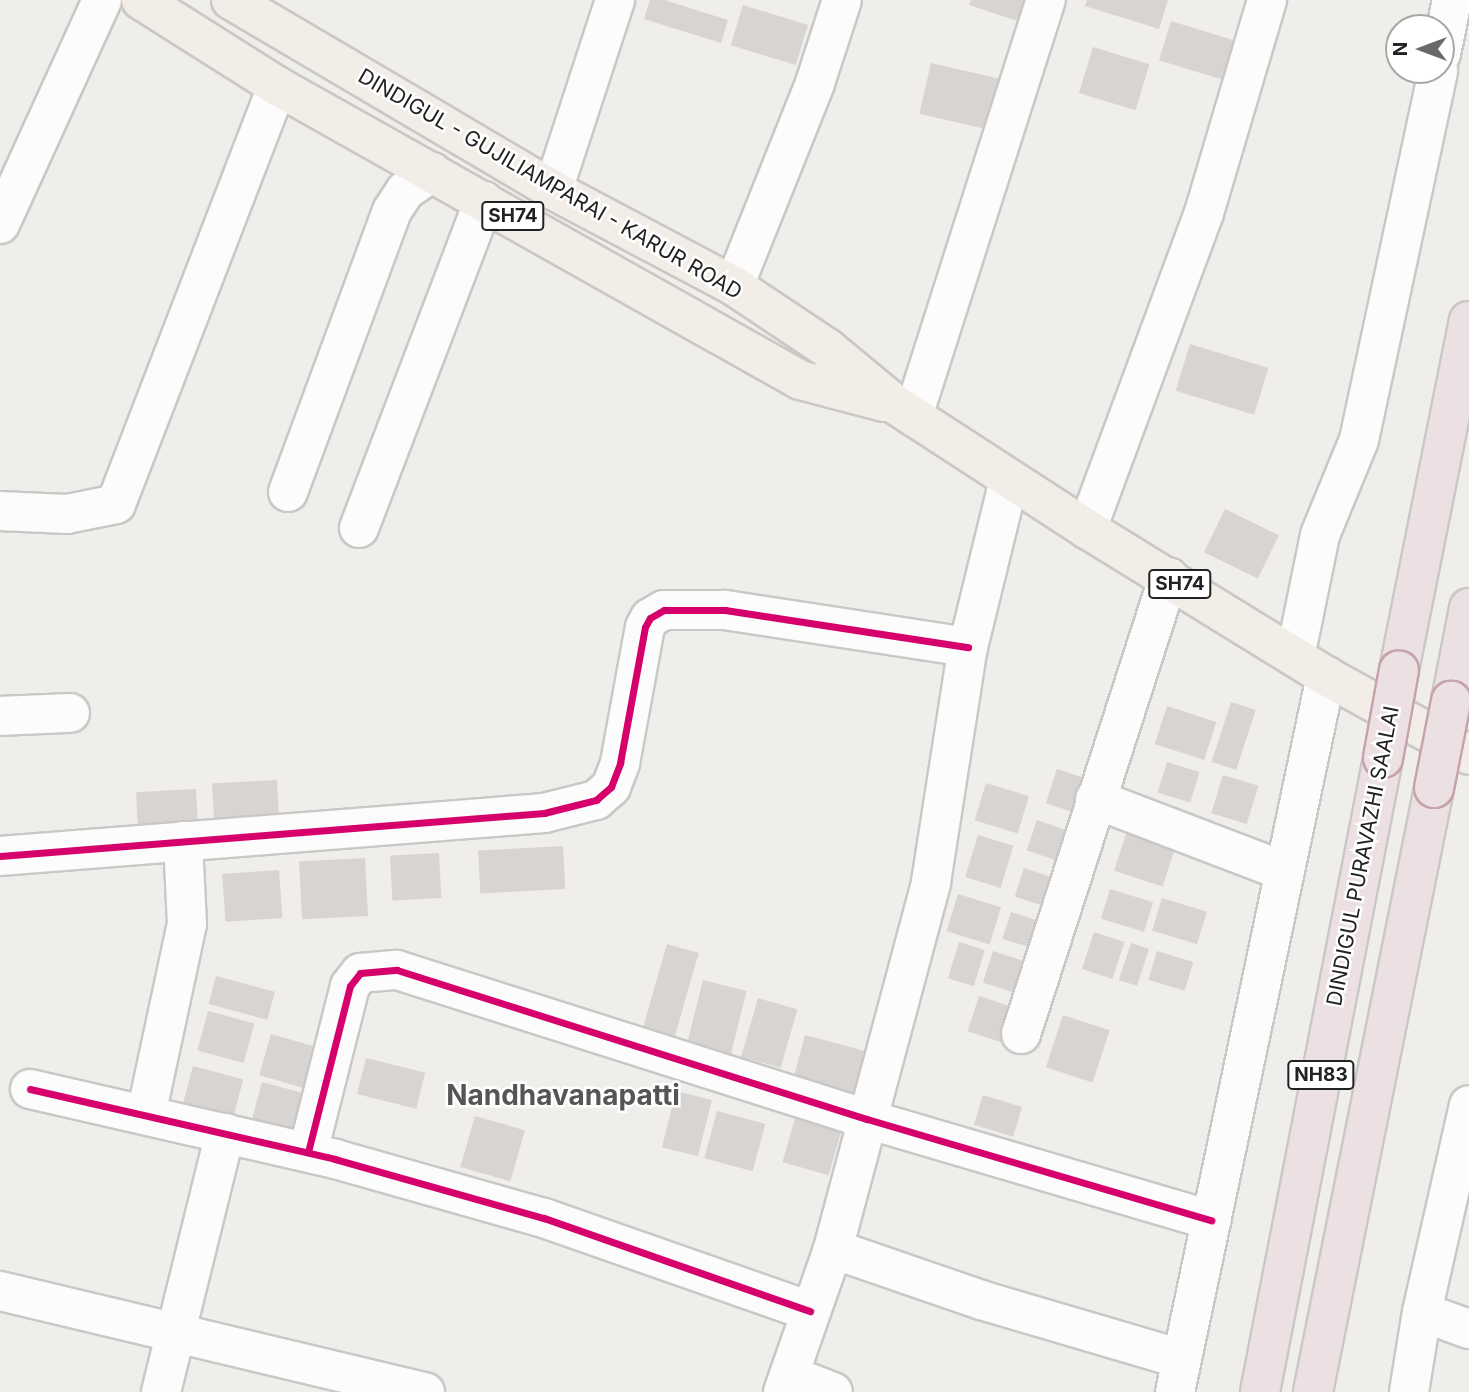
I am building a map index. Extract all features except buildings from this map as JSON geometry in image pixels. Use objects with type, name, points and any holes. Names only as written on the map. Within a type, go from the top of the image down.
[{"type":"highway","name":"DINDIGUL PURAVAZHI SAALAI","points":[[1260,1392],[1469,321]]},
{"type":"highway","name":"NH83","points":[[1313,1392],[1469,608]]},
{"type":"main road","name":"DINDIGUL - GUJILIAMPARAI - KARUR ROAD","points":[[141,0],[277,86],[800,380],[904,410]]},
{"type":"main road","name":"DINDIGUL - GUJILIAMPARAI - KARUR ROAD","points":[[231,0],[553,190],[734,286],[827,348],[904,410],[1009,480],[1310,667],[1469,755]]},
{"type":"street","points":[[0,224],[102,0]]},
{"type":"street","points":[[553,190],[615,0]]},
{"type":"street","points":[[734,286],[815,83],[842,0]]},
{"type":"street","points":[[904,410],[1046,0]]},
{"type":"street","points":[[1087,529],[1204,213],[1267,0]]},
{"type":"street","points":[[833,1249],[981,1300],[1179,1375],[1284,871],[1310,667],[1320,535],[1359,440],[1435,84]]},
{"type":"street","points":[[0,510],[67,514],[116,504],[277,86]]},
{"type":"street","points":[[288,492],[392,211],[405,191],[432,172]]},
{"type":"street","points":[[359,528],[484,201]]},
{"type":"street","points":[[833,1392],[786,1383],[833,1249],[931,882],[968,647],[1009,480]]},
{"type":"street","points":[[1021,1034],[1095,799],[1169,578]]},
{"type":"street","points":[[0,856],[544,813],[596,800],[611,787],[620,763],[645,627],[650,618],[664,610],[725,610],[968,647]]},
{"type":"street","points":[[0,716],[70,713]]},
{"type":"street","points":[[1095,799],[1284,871]]},
{"type":"street","points":[[146,1115],[187,924],[183,841]]},
{"type":"street","points":[[308,1153],[350,986],[360,972],[374,969],[427,979],[867,1119],[1211,1220]]},
{"type":"street","points":[[30,1089],[308,1153],[544,1218],[810,1311]]},
{"type":"street","points":[[1409,1392],[1422,1312],[1469,1105]]},
{"type":"street","points":[[161,1392],[225,1133]]},
{"type":"street","points":[[1437,1242],[1469,1221]]},
{"type":"street","points":[[0,1291],[425,1392]]},
{"type":"street","points":[[1422,1312],[1469,1329]]},
{"type":"cycle path","points":[[0,856],[544,813],[596,800],[611,787],[620,763],[645,627],[650,618],[664,610],[725,610],[968,647]]},
{"type":"cycle path","points":[[308,1152],[350,986],[360,973],[397,970],[867,1119],[1211,1220]]},
{"type":"cycle path","points":[[30,1089],[335,1159],[544,1218],[810,1311]]},
{"type":"district","name":"Nandhavanapatti","points":[[563,1095]]}]
